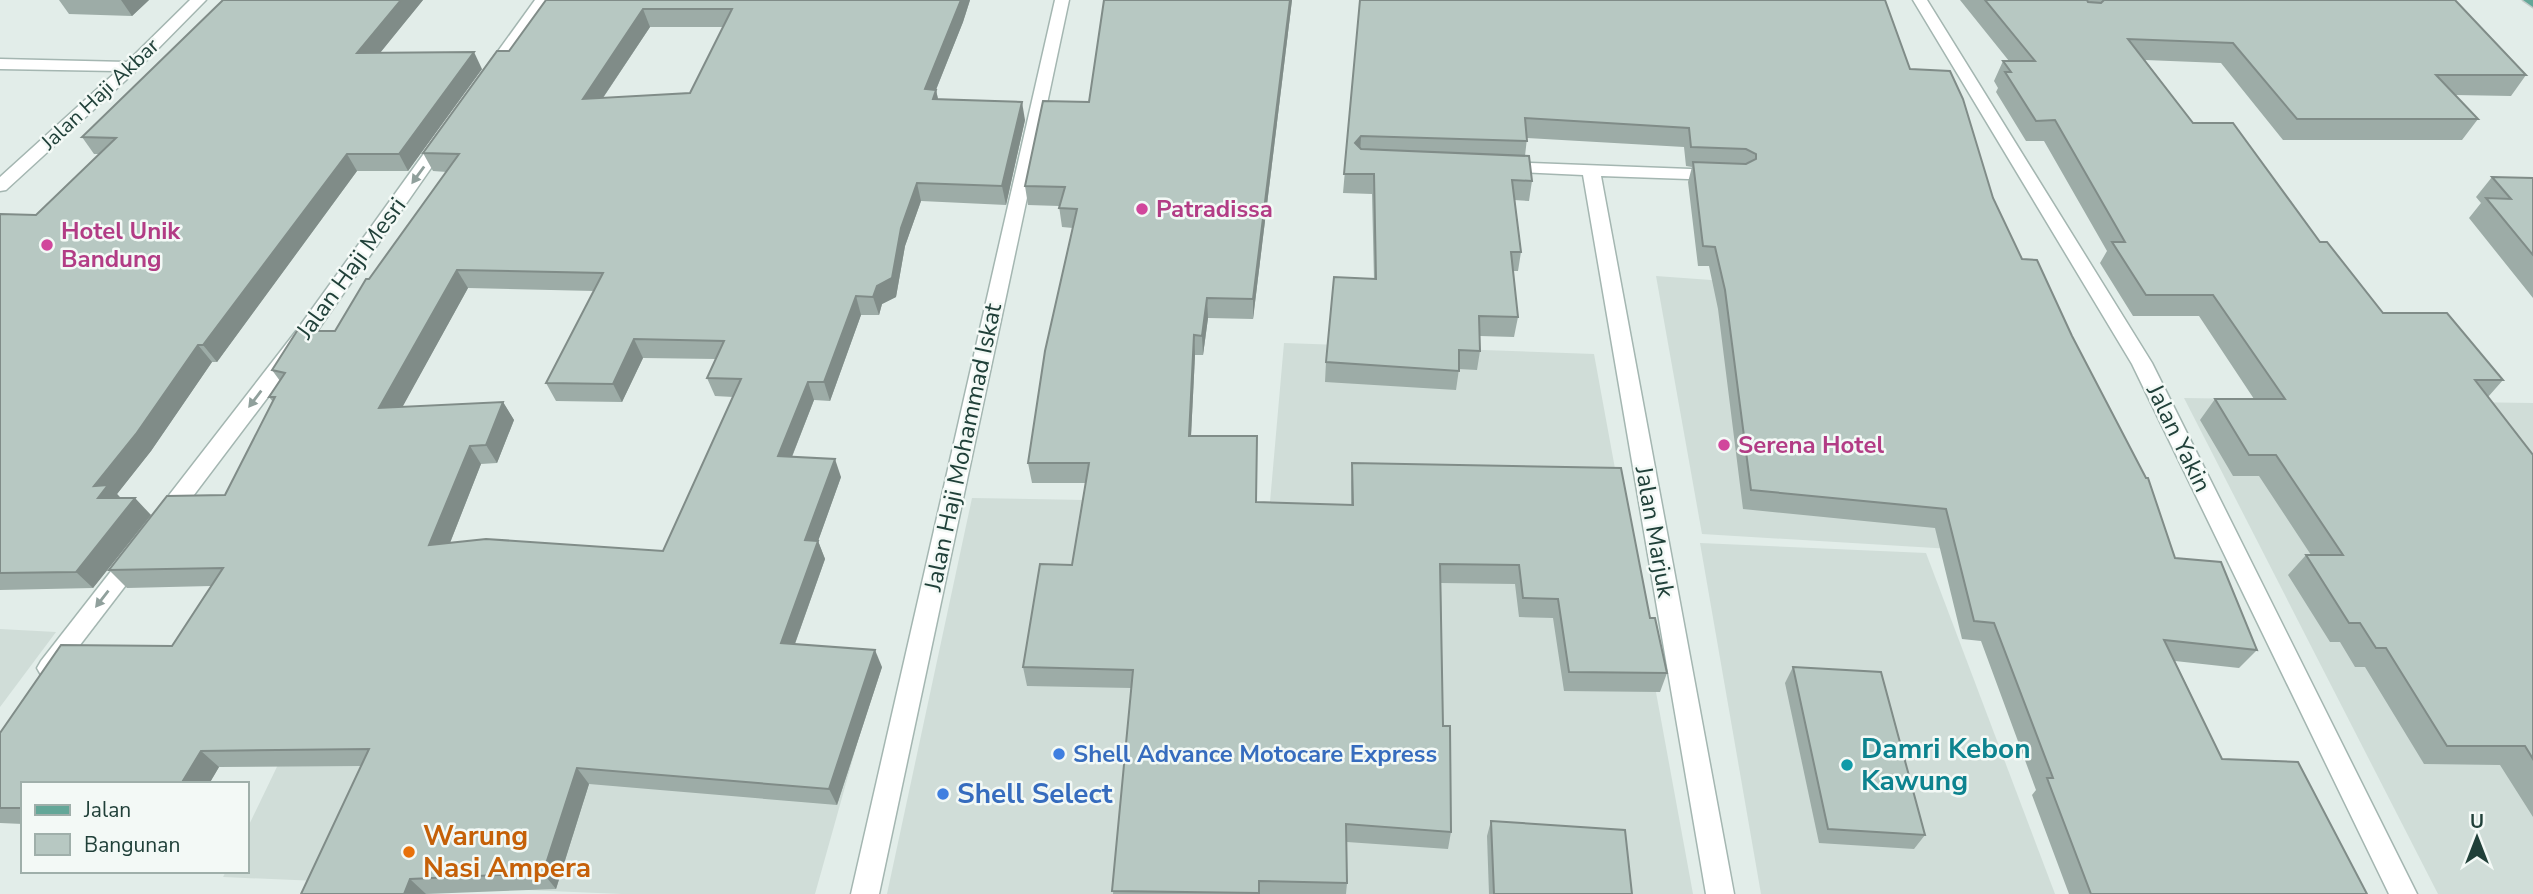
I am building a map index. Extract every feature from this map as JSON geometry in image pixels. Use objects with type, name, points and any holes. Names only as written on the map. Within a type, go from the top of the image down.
[{"type":"street","name":"Jalan Haji Akbar","points":[[0,186],[131,67],[199,0]]},
{"type":"street","points":[[479,89],[543,0]]},
{"type":"street","name":"Jalan Haji Mohammad Iskat","points":[[865,894],[1062,0]]},
{"type":"street","name":"Jalan Yakin","points":[[1920,0],[2142,363],[2403,894]]},
{"type":"street","points":[[0,64],[131,67]]},
{"type":"street","name":"Jalan Haji Mesri","points":[[41,679],[304,335],[455,123]]},
{"type":"street","points":[[1477,166],[1740,176]]},
{"type":"street","name":"Jalan Marjuk","points":[[1591,170],[1720,894]]},
{"type":"shaded area","points":[[1656,276],[1928,296],[2001,552],[1702,534]]},
{"type":"shaded area","points":[[1284,343],[1594,354],[1693,894],[1243,894],[1256,502],[1270,502]]},
{"type":"shaded area","points":[[2184,398],[2533,403],[2533,894],[2438,894]]},
{"type":"shaded area","points":[[972,498],[1252,503],[1236,894],[887,894]]},
{"type":"shaded area","points":[[1700,543],[1926,553],[2055,894],[1761,894]]},
{"type":"shaded area","points":[[367,580],[536,636],[880,662],[815,894],[622,894],[223,877],[225,873],[248,873],[248,827]]},
{"type":"shaded area","points":[[0,629],[56,632],[0,707]]},
{"type":"building","points":[[223,0],[401,0],[357,53],[474,52],[399,154],[347,154],[203,345],[198,345],[136,434],[94,486],[108,485],[98,498],[135,498],[76,572],[0,573],[0,214],[36,215],[116,138],[82,137]]},
{"type":"building","points":[[546,0],[961,0],[925,89],[936,90],[933,99],[1022,102],[1002,186],[917,183],[901,228],[892,278],[877,286],[873,297],[856,296],[824,382],[808,382],[778,456],[835,459],[805,540],[818,541],[781,643],[875,650],[829,789],[577,768],[543,873],[410,879],[404,894],[301,894],[369,749],[201,751],[182,782],[21,782],[21,808],[0,808],[0,733],[61,645],[172,646],[223,568],[109,570],[167,496],[225,495],[275,397],[269,397],[285,373],[272,370],[297,331],[335,331],[366,279],[369,279],[459,154],[423,153],[497,51],[509,51]],"holes":[[[643,9],[732,9],[690,93],[583,99]],[[457,270],[603,273],[546,383],[613,384],[634,339],[724,341],[707,378],[741,379],[663,551],[486,539],[429,545],[470,446],[486,445],[503,402],[379,408]]]},
{"type":"building","points":[[1104,0],[1290,0],[1253,299],[1207,298],[1202,336],[1194,335],[1189,436],[1257,436],[1256,502],[1353,505],[1352,463],[1621,468],[1650,618],[1655,618],[1667,673],[1569,672],[1558,599],[1523,598],[1519,565],[1440,564],[1443,726],[1450,726],[1451,832],[1346,824],[1347,883],[1259,881],[1259,893],[1112,891],[1133,670],[1023,667],[1040,564],[1072,565],[1089,463],[1028,463],[1045,351],[1077,209],[1059,208],[1065,187],[1025,186],[1043,101],[1089,102]]},
{"type":"building","points":[[1360,0],[1885,0],[1910,69],[1950,71],[1963,99],[1993,198],[2022,259],[2037,260],[2072,336],[2148,478],[2175,558],[2221,562],[2257,650],[2164,640],[2222,759],[2298,762],[2367,894],[2091,894],[2047,778],[2053,778],[1994,623],[1974,621],[1946,509],[1751,490],[1725,290],[1715,247],[1703,246],[1693,162],[1746,164],[1756,159],[1756,154],[1746,149],[1691,147],[1689,128],[1525,118],[1527,141],[1361,136],[1355,143],[1361,149],[1529,156],[1532,181],[1512,180],[1521,252],[1511,252],[1518,317],[1479,316],[1480,351],[1459,350],[1459,371],[1326,362],[1334,277],[1376,279],[1374,174],[1344,174]]},
{"type":"building","points":[[1985,0],[2087,0],[2101,3],[2104,0],[2455,0],[2526,75],[2436,75],[2478,119],[2297,119],[2233,43],[2128,39],[2193,123],[2233,123],[2320,242],[2327,242],[2383,313],[2447,313],[2503,380],[2475,380],[2533,455],[2533,759],[2525,746],[2447,746],[2386,648],[2376,648],[2360,623],[2349,623],[2306,555],[2343,555],[2276,455],[2249,455],[2215,399],[2285,399],[2213,295],[2146,295],[2112,242],[2125,242],[2055,120],[2036,121],[2005,72],[2011,72],[2003,61],[2035,61]]},
{"type":"building","points":[[2492,177],[2533,178],[2533,255],[2486,198],[2511,199]]},
{"type":"building","name":"Damri Kebon Kawung","points":[[1793,667],[1881,672],[1925,835],[1828,829]]},
{"type":"building","points":[[1491,821],[1625,830],[1632,894],[1494,894]]},
{"type":"place","name":"Patradissa","points":[[1142,209]]},
{"type":"place","name":"Hotel Unik Bandung","points":[[47,245]]},
{"type":"place","name":"Serena Hotel","points":[[1724,445]]},
{"type":"place","name":"Shell Advance Motocare Express","points":[[1059,754]]},
{"type":"place","name":"Damri Kebon Kawung","points":[[1847,765]]},
{"type":"place","name":"Shell Select","points":[[943,794]]},
{"type":"place","name":"Warung Nasi Ampera","points":[[409,852]]}]
